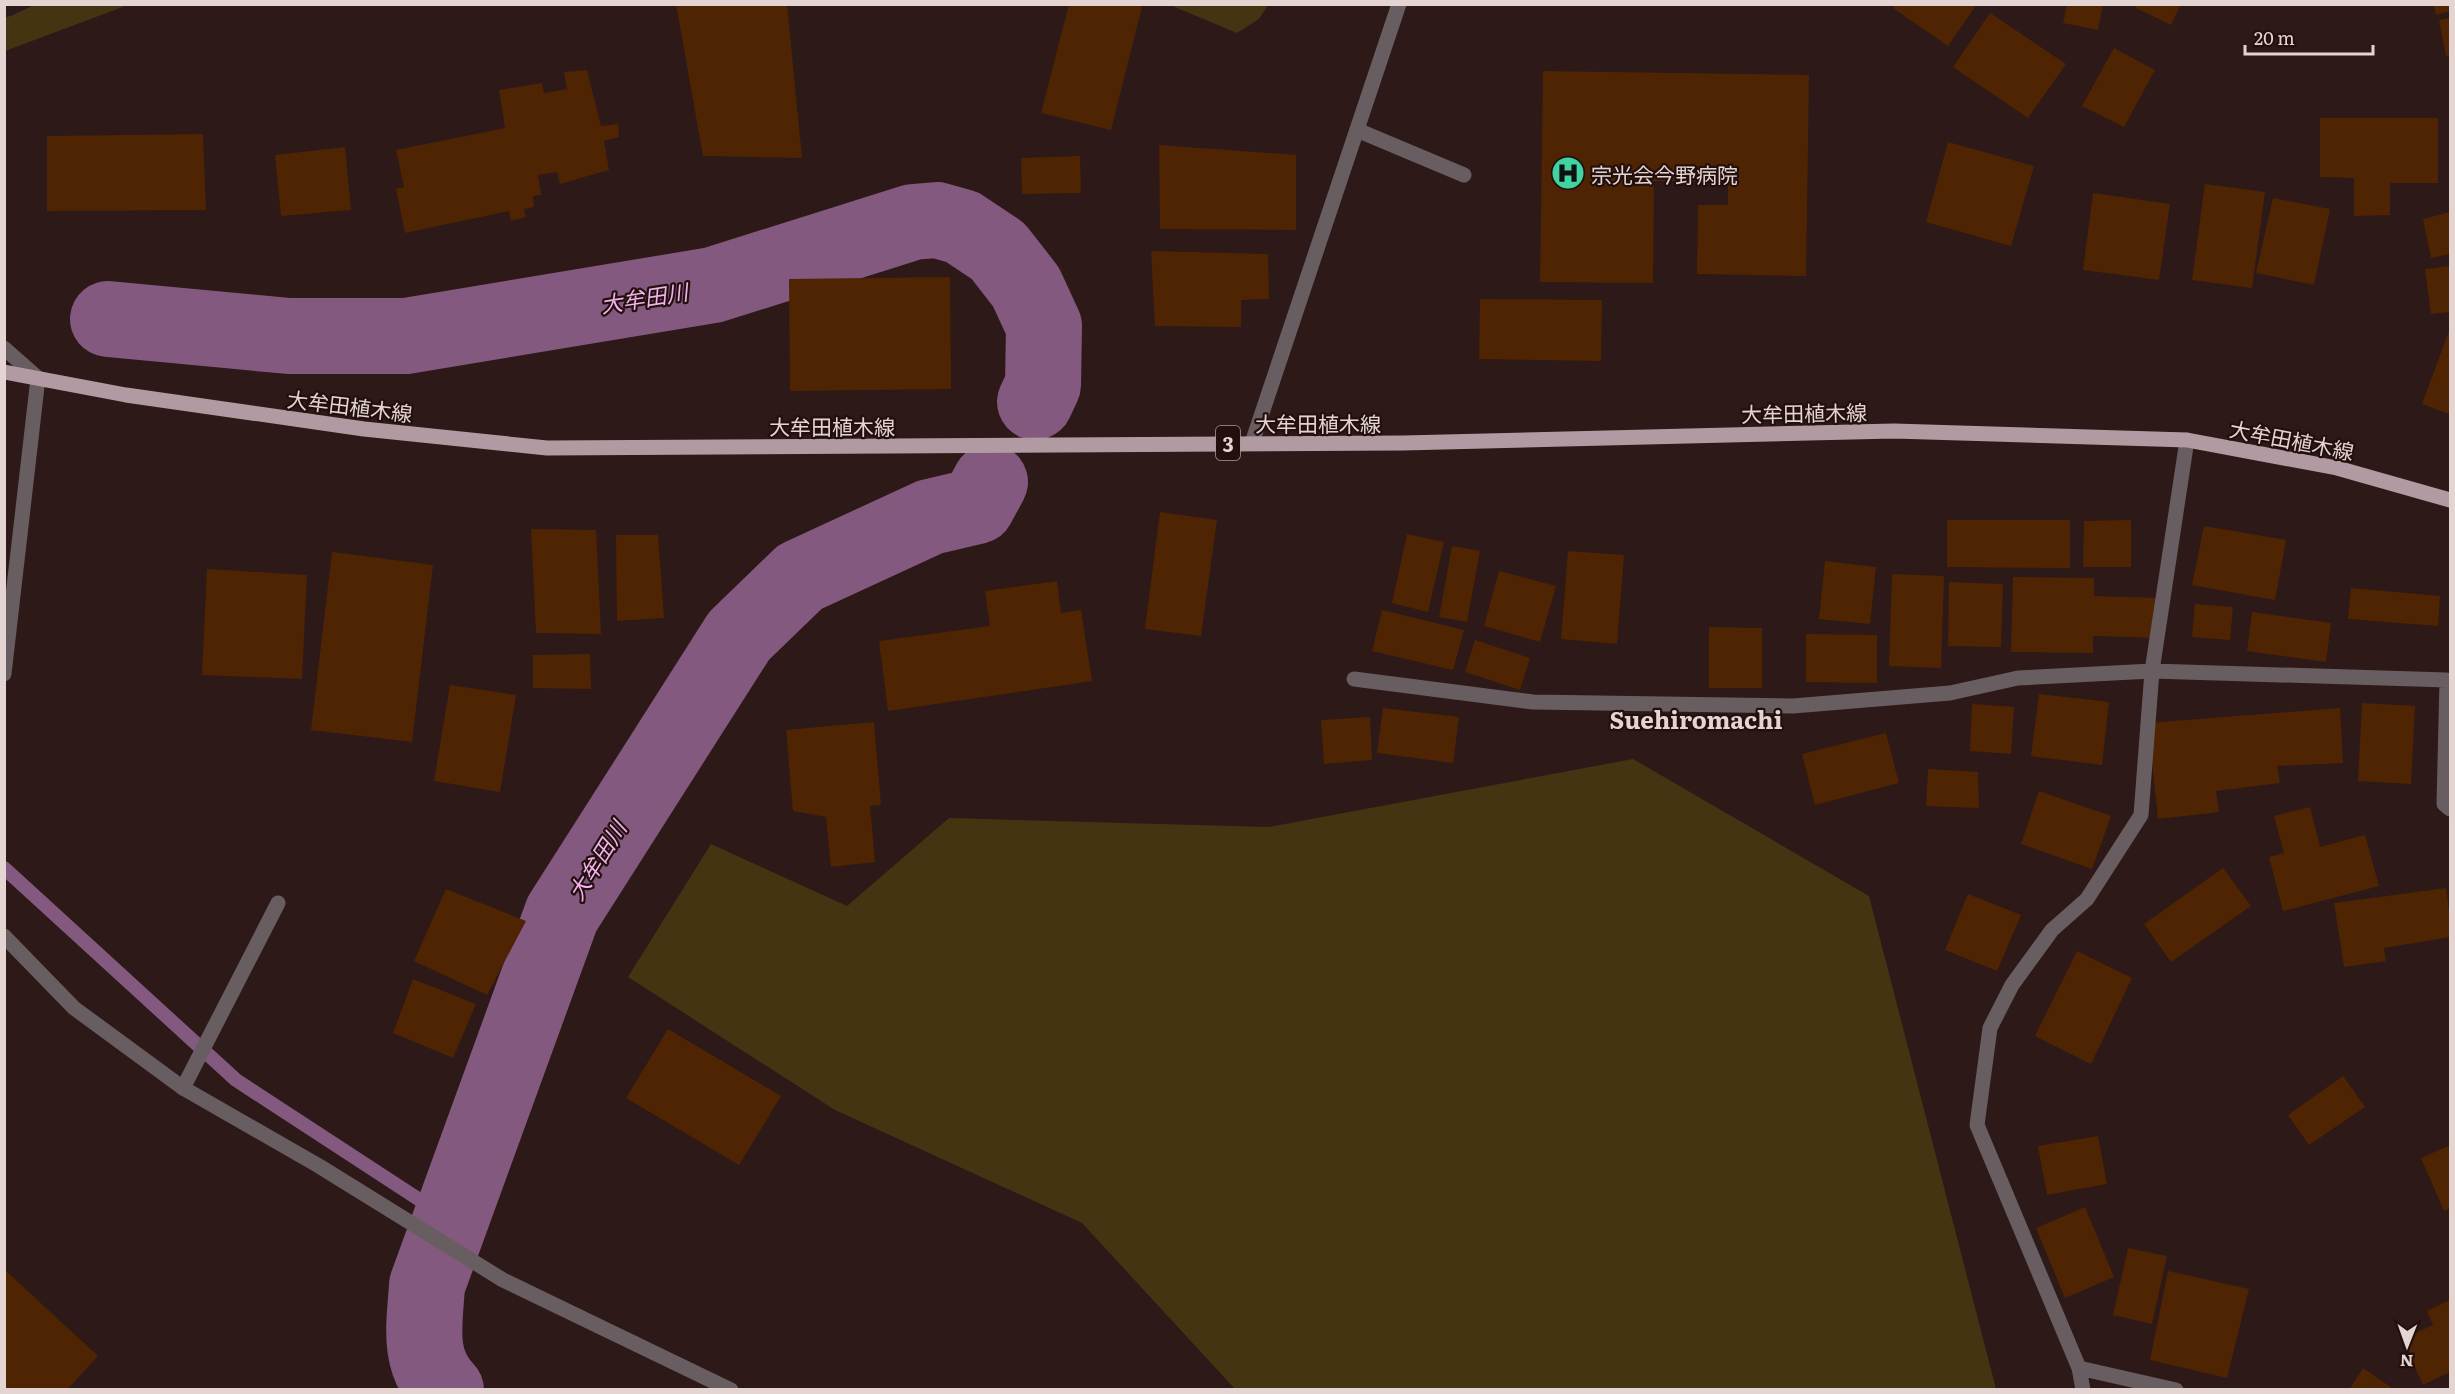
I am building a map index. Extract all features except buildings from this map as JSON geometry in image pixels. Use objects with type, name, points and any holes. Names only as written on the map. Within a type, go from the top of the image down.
[{"type":"main road","name":"大牟田植木線","points":[[4,372],[126,395],[364,429],[547,448],[1403,443],[1894,431],[2187,440],[2337,468],[2451,501]]},
{"type":"street","points":[[1252,443],[1399,4]]},
{"type":"street","points":[[1357,130],[1464,175]]},
{"type":"street","points":[[4,348],[38,378],[4,674]]},
{"type":"street","points":[[2083,1389],[2079,1368],[1977,1125],[1990,1028],[2012,985],[2052,930],[2086,899],[2141,815],[2152,671],[2187,440]]},
{"type":"street","points":[[1354,679],[1533,702],[1793,706],[1950,693],[2018,678],[2152,671],[2447,680],[2444,804],[2451,808]]},
{"type":"street","points":[[183,1088],[278,903]]},
{"type":"street","points":[[4,936],[74,1008],[183,1088],[319,1166],[503,1281],[731,1389]]},
{"type":"street","points":[[2079,1368],[2176,1389]]},
{"type":"shaded area","points":[[1268,4],[1259,19],[1237,33],[1170,5]]},
{"type":"shaded area","points":[[34,5],[128,5],[5,51],[5,17]]},
{"type":"shaded area","points":[[1633,759],[1869,896],[1996,1389],[1235,1389],[1082,1223],[835,1110],[628,977],[711,844],[847,906],[949,818],[1268,827]]},
{"type":"waterway","name":"大牟田川","points":[[108,319],[289,336],[406,336],[713,285],[913,222],[937,220],[962,227],[998,251],[1026,287],[1044,326],[1043,385],[1035,402]]},
{"type":"waterway","name":"大牟田川","points":[[446,1390],[436,1378],[426,1354],[424,1327],[427,1285],[562,914],[739,636],[800,577],[930,517],[977,506],[990,482]]},
{"type":"waterway","points":[[4,868],[236,1080],[452,1221]]},
{"type":"place","name":"宗光会今野病院","points":[[1568,173]]},
{"type":"district","name":"Suehiromachi","points":[[1696,718]]}]
